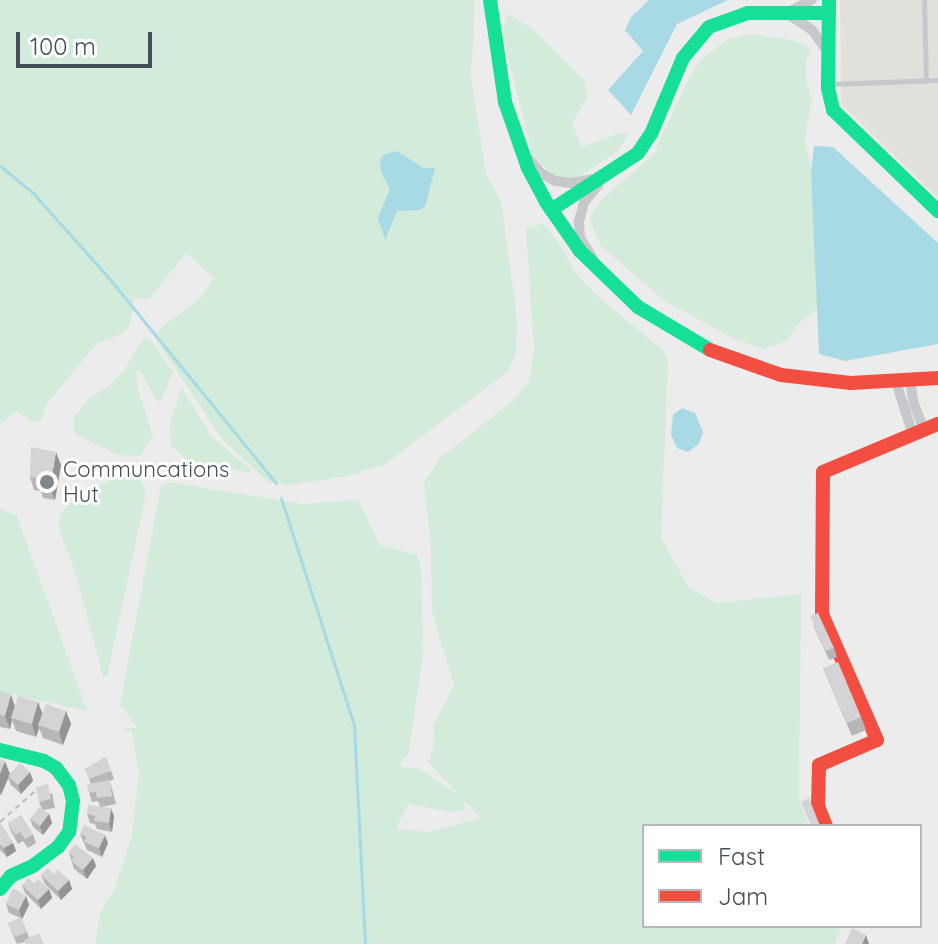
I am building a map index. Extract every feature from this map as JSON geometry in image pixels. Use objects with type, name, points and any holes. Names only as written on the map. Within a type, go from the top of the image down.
[{"type":"street","points":[[490,0],[500,77],[518,145],[551,210],[602,274],[658,322],[732,360],[806,379],[851,383],[938,378]]},
{"type":"street","points":[[786,13],[812,0]]},
{"type":"street","points":[[551,210],[634,158],[647,141],[683,58],[699,36],[734,15],[786,13],[829,6],[828,84],[830,102],[840,121],[938,211]]},
{"type":"street","points":[[786,13],[812,30],[829,53]]},
{"type":"street","points":[[518,145],[539,171],[555,181],[577,183],[614,172]]},
{"type":"street","points":[[602,274],[580,237],[579,221],[587,197],[614,172]]},
{"type":"street","points":[[825,824],[818,806],[819,765],[877,740],[822,614],[823,472],[925,430],[903,381]]},
{"type":"street","points":[[0,750],[44,761],[56,768],[69,785],[73,801],[69,832],[58,847],[2,882]]},
{"type":"lane","points":[[924,0],[926,81]]},
{"type":"lane","points":[[828,84],[938,80]]},
{"type":"path","points":[[0,822],[42,786]]},
{"type":"shaded area","points":[[840,0],[938,0],[938,198],[841,104]]},
{"type":"green space","points":[[0,0],[475,0],[471,77],[486,174],[501,201],[517,320],[516,354],[506,373],[384,465],[343,477],[287,485],[268,482],[222,439],[154,337],[163,326],[201,298],[214,278],[186,253],[149,299],[139,299],[135,295],[130,324],[124,333],[96,344],[46,405],[42,419],[34,423],[17,411],[0,424]]},
{"type":"green space","points":[[508,14],[534,30],[584,80],[588,97],[572,123],[582,147],[620,133],[628,135],[617,152],[578,177],[553,176],[532,154],[502,32]]},
{"type":"green space","points":[[749,34],[792,40],[808,47],[811,53],[806,61],[806,80],[812,98],[805,137],[811,172],[818,308],[798,324],[786,341],[764,349],[735,339],[666,302],[601,246],[589,218],[602,199],[653,155],[689,78],[702,59],[727,40]]},
{"type":"green space","points":[[543,223],[564,251],[574,271],[597,296],[664,351],[668,360],[661,538],[689,588],[716,603],[801,594],[799,800],[808,824],[642,824],[642,928],[841,928],[835,944],[95,944],[100,913],[115,888],[132,835],[139,774],[132,732],[123,728],[137,728],[120,704],[161,486],[169,482],[302,504],[358,500],[380,545],[417,555],[421,569],[423,653],[409,752],[399,766],[419,769],[459,795],[428,762],[434,744],[433,726],[454,685],[432,612],[431,544],[424,483],[440,458],[513,401],[529,380],[534,351],[526,229]],"holes":[[[463,799],[481,818],[428,832],[396,829],[408,804],[451,812],[466,810]]]},
{"type":"green space","points":[[144,337],[150,339],[173,372],[161,401],[157,401],[140,371],[136,372],[139,394],[153,435],[141,456],[118,455],[79,436],[74,431],[74,417],[90,397],[108,387],[123,372]]},
{"type":"green space","points":[[182,388],[211,436],[251,470],[249,473],[201,464],[185,458],[171,446],[170,421]]},
{"type":"green space","points":[[125,475],[139,477],[146,493],[107,676],[103,677],[77,578],[58,526],[61,513],[82,491]]},
{"type":"green space","points":[[0,509],[17,516],[87,711],[0,692]]},
{"type":"water","points":[[649,0],[728,0],[677,24],[631,115],[608,90],[643,51],[625,30],[631,17]]},
{"type":"water","points":[[814,146],[833,147],[938,243],[938,344],[845,361],[819,354],[811,172]]},
{"type":"water","points":[[397,151],[423,168],[435,168],[425,207],[397,211],[385,240],[378,218],[390,189],[381,172],[380,159]]},
{"type":"water","points":[[682,408],[695,413],[703,432],[699,444],[688,452],[677,448],[671,435],[673,415]]},
{"type":"building","points":[[31,447],[56,452],[50,487],[39,485],[40,479],[30,477]]},
{"type":"building","points":[[818,613],[834,648],[825,651],[810,616]]},
{"type":"building","points":[[838,662],[861,717],[847,723],[823,668]]},
{"type":"building","points":[[0,692],[11,695],[5,716],[0,715]]},
{"type":"building","points":[[18,696],[38,702],[32,724],[11,718]]},
{"type":"building","points":[[46,704],[66,711],[59,732],[38,725]]},
{"type":"building","points":[[106,757],[111,771],[89,779],[85,769]]},
{"type":"building","points":[[20,763],[30,772],[18,785],[8,776]]},
{"type":"building","points":[[110,780],[112,796],[97,798],[96,792],[89,793],[87,784]]},
{"type":"building","points":[[48,784],[51,799],[39,802],[36,787]]},
{"type":"building","points":[[809,798],[819,824],[810,824],[801,802]]},
{"type":"building","points":[[88,805],[111,808],[109,823],[94,821],[95,816],[87,814]]},
{"type":"building","points":[[39,807],[49,814],[40,826],[30,819]]},
{"type":"building","points":[[21,815],[33,834],[25,839],[20,832],[15,835],[8,823]]},
{"type":"building","points":[[0,823],[13,843],[4,848],[0,844]]},
{"type":"building","points":[[84,825],[105,835],[99,848],[84,842],[86,837],[80,834]]},
{"type":"building","points":[[75,844],[93,858],[83,870],[71,861],[74,857],[69,852]]},
{"type":"building","points":[[48,868],[54,874],[58,870],[69,880],[58,891],[41,875]]},
{"type":"building","points":[[29,878],[34,883],[38,879],[49,889],[38,900],[22,885]]},
{"type":"building","points":[[13,888],[26,896],[19,910],[6,904]]},
{"type":"building","points":[[21,918],[27,932],[15,937],[8,923]]},
{"type":"building","points":[[852,928],[866,935],[862,944],[845,944]]},
{"type":"building","points":[[39,933],[44,944],[26,944],[24,940]]},
{"type":"waterway","points":[[0,166],[32,192],[108,277],[276,483]]},
{"type":"waterway","points":[[281,498],[354,726],[365,944]]},
{"type":"traffic: fast","points":[[490,0],[505,102],[528,168],[546,202],[580,251],[638,307],[710,350]]},
{"type":"traffic: fast","points":[[829,0],[828,88],[833,110],[938,211]]},
{"type":"traffic: fast","points":[[551,210],[638,153],[651,134],[683,58],[709,27],[748,13],[829,13]]},
{"type":"traffic: fast","points":[[0,750],[44,761],[56,768],[69,785],[73,801],[69,832],[58,847],[33,866],[11,876],[0,889]]},
{"type":"traffic: jam","points":[[710,350],[781,375],[851,383],[938,378]]},
{"type":"traffic: jam","points":[[825,824],[818,806],[819,765],[877,740],[822,614],[823,472],[938,424]]},
{"type":"place","name":"Communcations Hut","points":[[47,482]]}]
